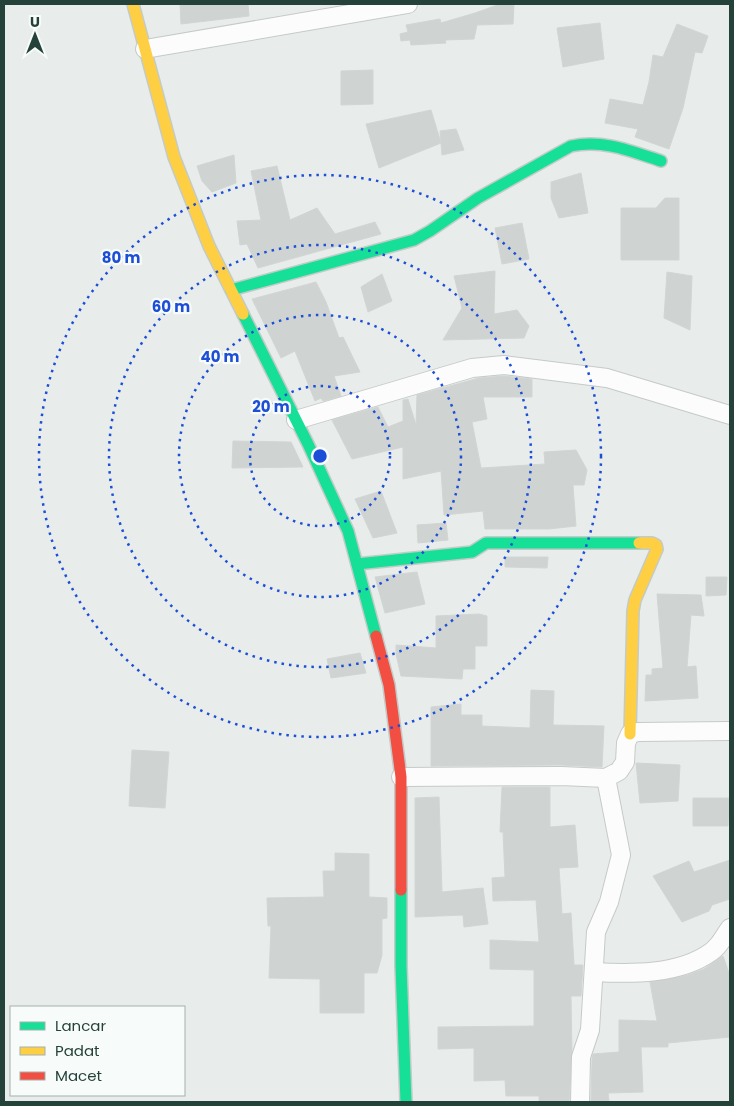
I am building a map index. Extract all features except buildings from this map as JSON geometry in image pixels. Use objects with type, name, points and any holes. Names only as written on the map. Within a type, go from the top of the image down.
[{"type":"street","points":[[133,4],[174,157],[208,246],[296,420],[348,531],[389,685],[401,777],[401,966],[406,1102]]},
{"type":"street","points":[[145,49],[408,4]]},
{"type":"street","points":[[231,290],[414,240],[478,198],[571,146],[580,143],[602,143],[661,160]]},
{"type":"street","points":[[296,420],[472,368],[504,365],[607,378],[730,415]]},
{"type":"street","points":[[357,564],[472,552],[486,543],[652,543],[657,549],[635,600],[633,611],[630,734],[626,743],[625,762],[619,771],[606,778],[561,776],[401,777]]},
{"type":"street","points":[[630,734],[638,732],[730,731]]},
{"type":"street","points":[[580,1102],[580,1057],[590,1030],[596,932],[608,902],[621,856],[606,778]]},
{"type":"street","points":[[594,972],[658,971],[686,965],[710,953],[718,946],[730,928]]},
{"type":"traffic: fast","points":[[231,290],[414,240],[478,198],[571,146],[583,144],[606,145],[661,161]]},
{"type":"traffic: fast","points":[[243,314],[308,444],[348,531],[376,636]]},
{"type":"traffic: fast","points":[[357,564],[472,552],[486,543],[639,543]]},
{"type":"traffic: fast","points":[[401,890],[401,966],[406,1102]]},
{"type":"traffic: slow","points":[[133,4],[174,157],[209,246],[243,314]]},
{"type":"traffic: slow","points":[[630,734],[633,611],[635,600],[657,549],[656,545],[652,543],[639,543]]},
{"type":"traffic: jam","points":[[376,636],[389,685],[401,777],[401,890]]}]
